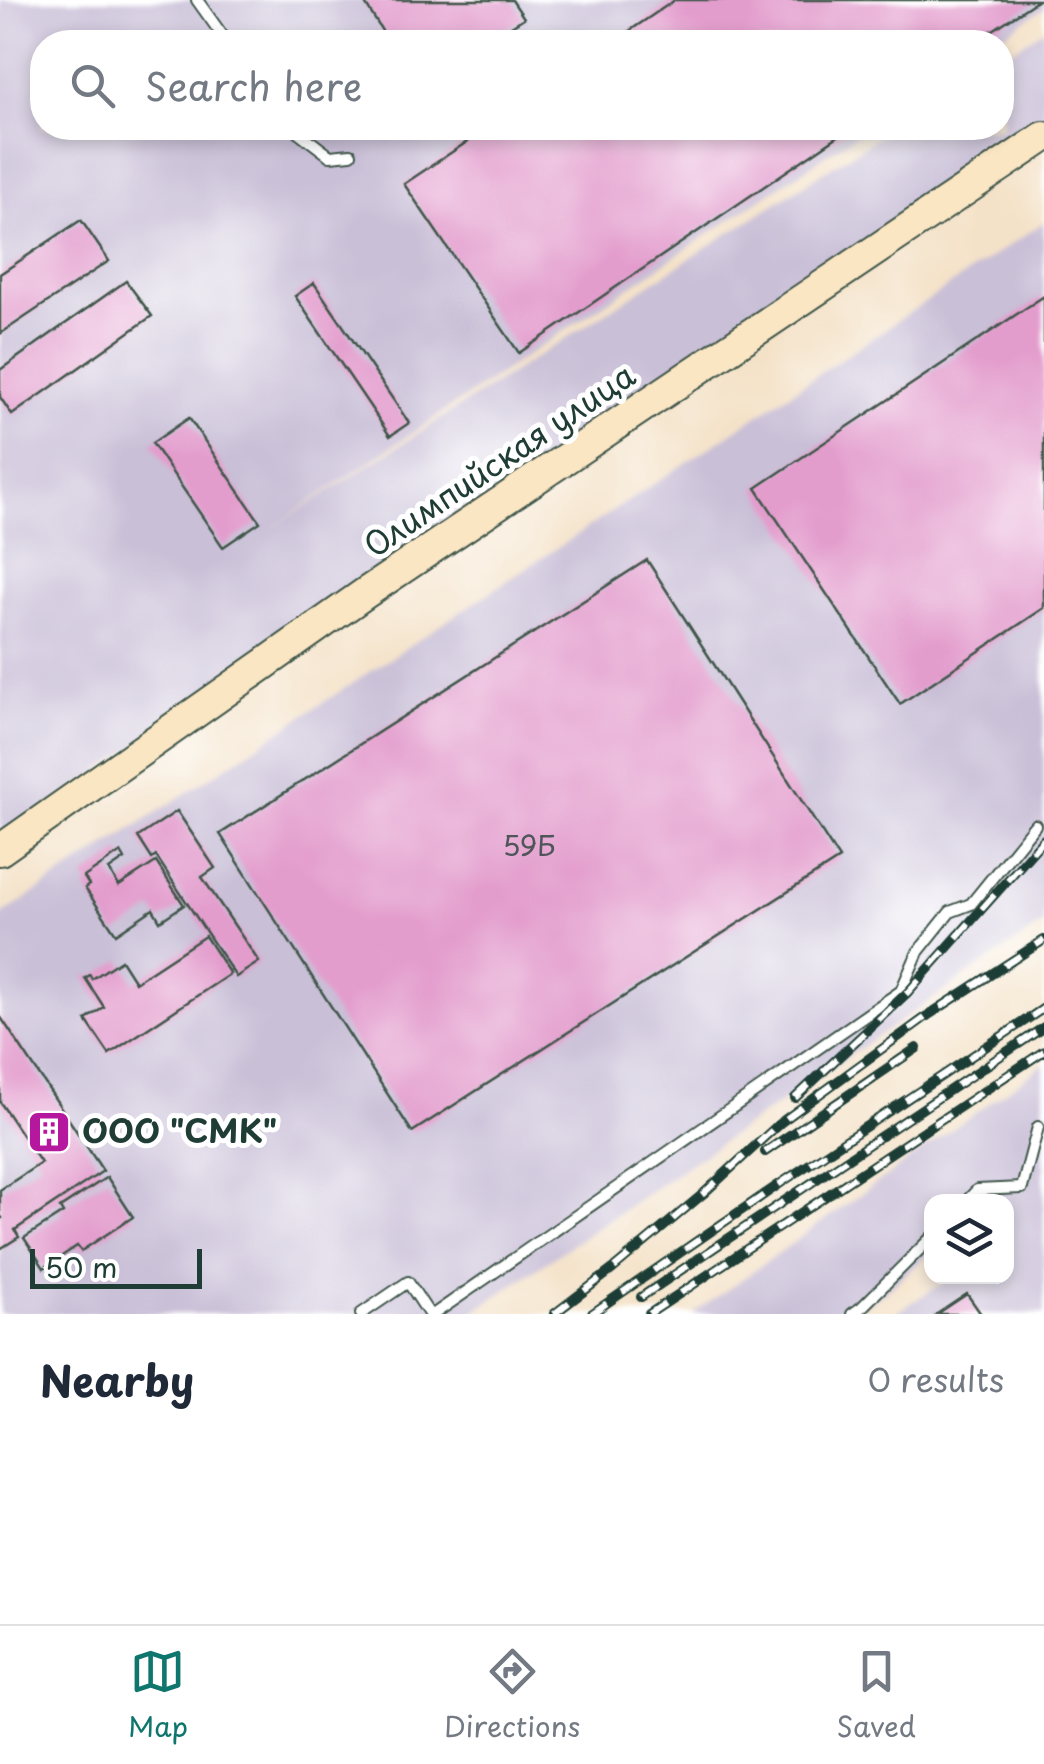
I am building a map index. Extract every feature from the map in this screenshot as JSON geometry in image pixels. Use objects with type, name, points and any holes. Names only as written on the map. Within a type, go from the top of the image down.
[{"type":"street","name":"Олимпийская улица","points":[[0,850],[364,594],[1044,137]]},
{"type":"lane","points":[[197,0],[218,30]]},
{"type":"lane","points":[[309,140],[330,156],[351,154]]},
{"type":"lane","points":[[361,1314],[408,1282],[432,1314],[901,991],[918,952],[950,912],[971,904],[1034,825]]},
{"type":"lane","points":[[973,1194],[977,1190],[1022,1188],[1038,1127]]},
{"type":"lane","points":[[852,1314],[924,1244]]},
{"type":"shaded area","points":[[0,0],[1044,0],[1044,8],[1010,30],[30,30],[30,140],[848,140],[262,534],[873,140],[1014,140],[1014,49],[1044,29],[1044,129],[0,839]]},
{"type":"shaded area","points":[[1044,222],[1044,923],[470,1314],[0,1314],[0,916]]},
{"type":"shaded area","points":[[1044,1064],[1044,1314],[894,1314],[941,1284],[1014,1284],[1014,1194],[924,1194],[924,1259],[853,1314],[693,1314]]},
{"type":"building","points":[[363,0],[512,0],[524,18],[505,30],[382,30]]},
{"type":"building","points":[[675,0],[1038,0],[993,30],[631,30]]},
{"type":"building","points":[[470,140],[832,140],[519,353],[404,184]]},
{"type":"building","points":[[81,220],[109,261],[0,334],[0,274]]},
{"type":"building","points":[[126,281],[152,316],[12,415],[0,397],[0,370]]},
{"type":"building","points":[[314,283],[409,423],[390,436],[295,296]]},
{"type":"building","points":[[1044,296],[1044,608],[900,704],[756,488]]},
{"type":"building","points":[[189,418],[260,522],[223,547],[152,443]]},
{"type":"building","points":[[647,560],[839,859],[412,1132],[220,834]]},
{"type":"building","points":[[177,811],[215,868],[202,877],[259,962],[236,977],[156,856],[152,859],[138,837]]},
{"type":"building","points":[[121,852],[125,859],[109,870],[119,886],[156,862],[184,905],[160,921],[153,909],[116,934],[85,888],[89,885],[84,877]]},
{"type":"building","points":[[205,936],[230,974],[109,1054],[86,1020],[104,1007],[85,978],[90,975],[92,979],[121,960],[135,982]]},
{"type":"building","name":"ООО \"СМК\"","points":[[0,1016],[103,1171],[15,1230],[19,1237],[0,1249],[0,1190],[41,1163],[0,1102]]},
{"type":"building","points":[[107,1177],[133,1217],[81,1251],[77,1246],[44,1268],[24,1238]]},
{"type":"building","points":[[967,1294],[981,1314],[937,1314]]},
{"type":"railway","points":[[795,1098],[908,992],[1044,839]]},
{"type":"railway","points":[[554,1314],[703,1194],[780,1123],[930,1014],[1044,940]]},
{"type":"railway","points":[[591,1314],[1044,1008]]},
{"type":"railway","points":[[641,1297],[1044,1027]]},
{"type":"railway","points":[[765,1152],[917,1048]]},
{"type":"railway","points":[[649,1314],[1044,1051]]},
{"type":"place","name":"ООО \"СМК\"","points":[[49,1132]]}]
